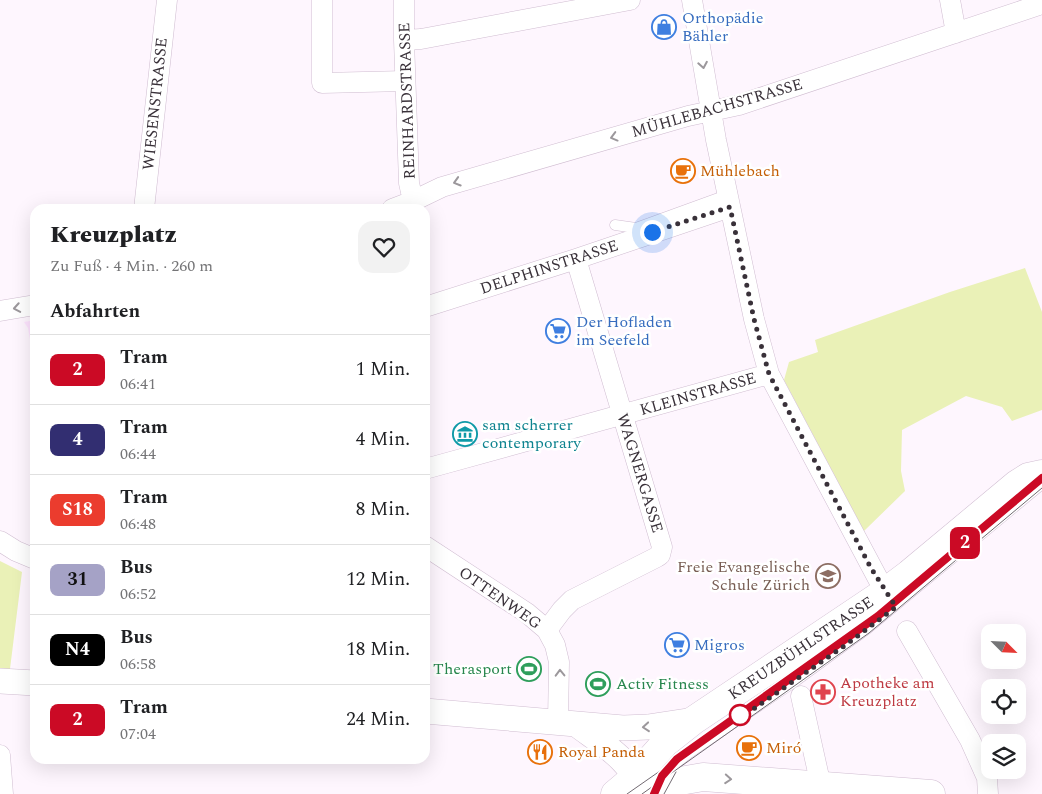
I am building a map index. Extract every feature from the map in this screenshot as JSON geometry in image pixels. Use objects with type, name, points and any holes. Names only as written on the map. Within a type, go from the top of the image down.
[{"type":"main road","name":"KREUZBÜHLSTRASSE","points":[[652,788],[665,743],[694,720],[890,600],[909,574],[1016,484],[1028,477],[1042,474]]},
{"type":"main road","points":[[652,788],[703,777],[931,794]]},
{"type":"street","name":"WIESENSTRASSE","points":[[145,204],[167,0]]},
{"type":"street","points":[[322,0],[322,83],[405,81]]},
{"type":"street","name":"REINHARDSTRASSE","points":[[404,0],[409,183],[413,201]]},
{"type":"street","points":[[404,40],[421,39],[630,0]]},
{"type":"street","points":[[692,0],[729,201],[754,319],[769,374],[890,600]]},
{"type":"street","points":[[950,0],[956,33]]},
{"type":"street","name":"MÜHLEBACHSTRASSE","points":[[405,204],[442,187],[480,175],[688,116],[739,105],[1042,4]]},
{"type":"street","name":"DELPHINSTRASSE","points":[[430,305],[576,259],[729,201]]},
{"type":"street","name":"WAGNERGASSE","points":[[547,630],[572,600],[657,557],[661,551],[661,542],[576,259]]},
{"type":"street","points":[[0,312],[30,306]]},
{"type":"street","name":"KLEINSTRASSE","points":[[430,467],[769,374]]},
{"type":"street","points":[[0,541],[30,557]]},
{"type":"street","name":"OTTENWEG","points":[[430,549],[527,613],[547,630],[554,645],[560,668],[567,723]]},
{"type":"street","points":[[907,631],[970,740],[987,778],[988,794]]},
{"type":"street","points":[[0,681],[30,683]]},
{"type":"street","points":[[801,696],[821,786]]},
{"type":"street","points":[[430,711],[623,728],[648,727],[694,720]]},
{"type":"street","points":[[567,723],[619,756],[628,767],[652,788]]},
{"type":"street","points":[[0,755],[3,794]]},
{"type":"lane","points":[[615,225],[636,228],[729,201]]},
{"type":"lane","name":"KREUZBÜHLSTRASSE","points":[[652,788],[689,753],[847,644],[890,600],[1042,484]]},
{"type":"shaded area","points":[[30,321],[30,339],[28,328],[24,322]]},
{"type":"green space","points":[[1025,268],[1042,312],[1042,410],[1012,421],[1002,407],[966,396],[902,430],[901,471],[905,491],[864,531],[784,380],[789,362],[818,352],[815,340],[950,292]]},
{"type":"green space","points":[[0,561],[22,572],[10,669],[0,669]]},
{"type":"tram line","points":[[666,771],[677,759],[866,625],[907,593],[1042,478]]},
{"type":"tram line","name":"2","points":[[654,794],[662,776],[677,759],[878,616],[1042,478]]},
{"type":"tram line","points":[[642,794],[869,633],[1042,488]]},
{"type":"tram line","points":[[627,794],[670,764]]},
{"type":"tram line","points":[[664,794],[676,772]]},
{"type":"place","name":"Orthopädie Bähler","points":[[664,27]]},
{"type":"place","name":"Mühlebach","points":[[683,171]]},
{"type":"place","name":"Der Hofladen im Seefeld","points":[[558,331]]},
{"type":"place","name":"sam scherrer contemporary","points":[[465,434]]},
{"type":"place","name":"Freie Evangelische Schule Zürich","points":[[828,576]]},
{"type":"place","name":"Migros","points":[[677,645]]},
{"type":"place","name":"Therasport","points":[[529,669]]},
{"type":"place","name":"Activ Fitness","points":[[598,684]]},
{"type":"place","name":"Apotheke am Kreuzplatz","points":[[823,692]]},
{"type":"place","name":"Miró","points":[[749,748]]},
{"type":"place","name":"Royal Panda","points":[[540,752]]},
{"type":"route","points":[[652,232],[730,207],[754,319],[769,374],[871,568],[896,607],[797,680],[742,717],[740,715]]}]
